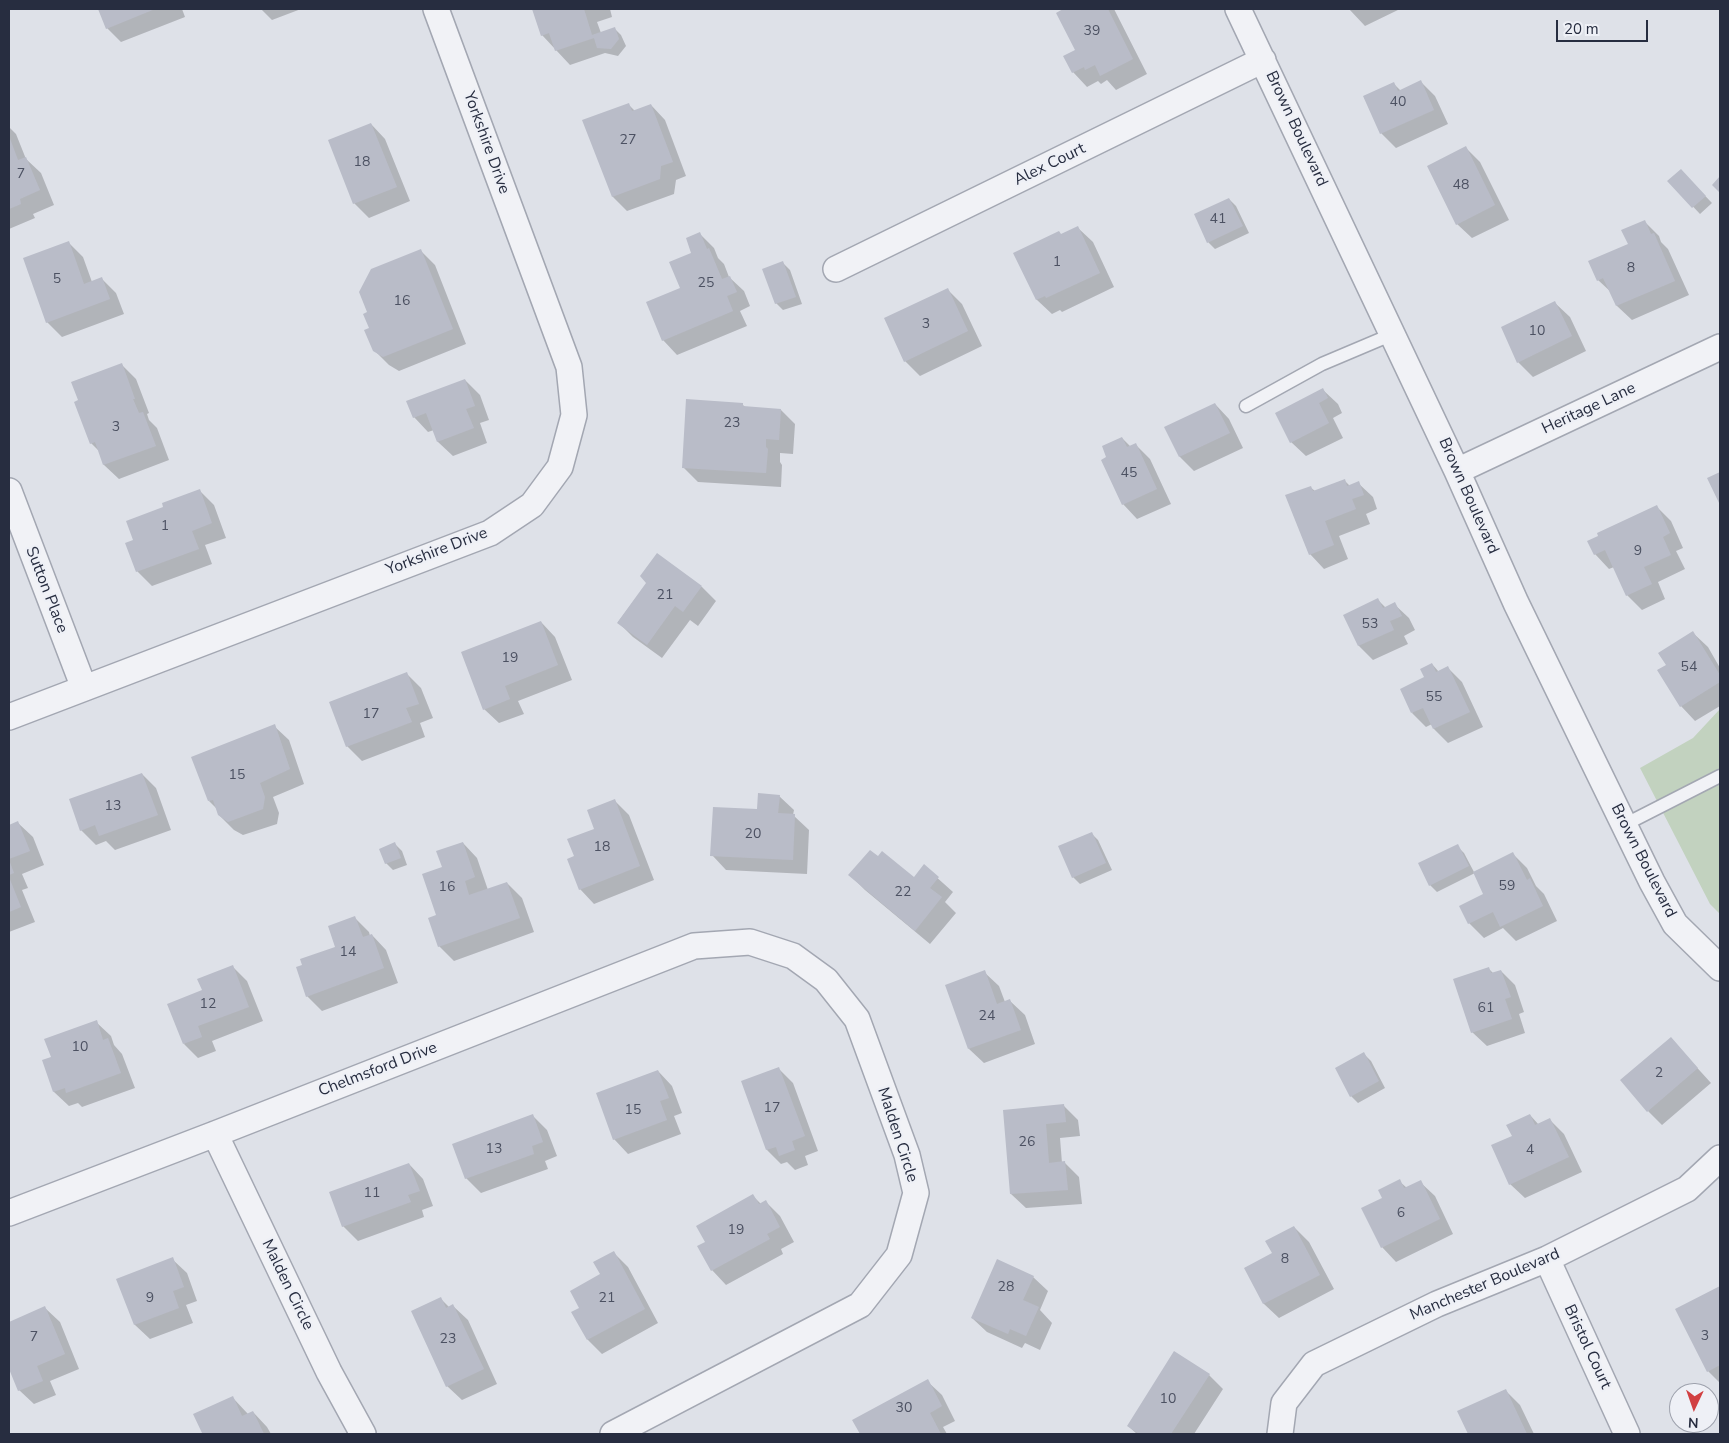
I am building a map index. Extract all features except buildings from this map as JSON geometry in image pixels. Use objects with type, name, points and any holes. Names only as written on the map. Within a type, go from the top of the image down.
[{"type":"street","name":"Yorkshire Drive","points":[[9,717],[490,532],[532,505],[560,467],[574,415],[569,367],[436,9]]},
{"type":"street","name":"Brown Boulevard","points":[[1238,9],[1458,471],[1516,603],[1624,825],[1675,924],[1720,968]]},
{"type":"street","name":"Alex Court","points":[[836,269],[1263,60]]},
{"type":"street","name":"Heritage Lane","points":[[1458,471],[1720,347]]},
{"type":"street","name":"Sutton Place","points":[[9,491],[84,688]]},
{"type":"street","name":"Chelmsford Drive","points":[[9,1213],[694,946],[750,942]]},
{"type":"street","name":"Malden Circle","points":[[613,1434],[860,1305],[899,1255],[902,1246],[916,1194],[907,1155],[857,1019],[826,980],[793,956],[750,942]]},
{"type":"street","name":"Malden Circle","points":[[215,1134],[329,1372],[363,1434]]},
{"type":"street","name":"Manchester Boulevard","points":[[1280,1434],[1284,1403],[1314,1364],[1437,1304],[1547,1259],[1687,1189],[1720,1158]]},
{"type":"street","name":"Bristol Court","points":[[1547,1259],[1627,1434]]},
{"type":"lane","points":[[1246,406],[1322,364],[1393,334]]},
{"type":"lane","points":[[1624,825],[1720,776]]},
{"type":"green space","points":[[1720,709],[1720,914],[1710,904],[1640,768],[1693,738]]}]
